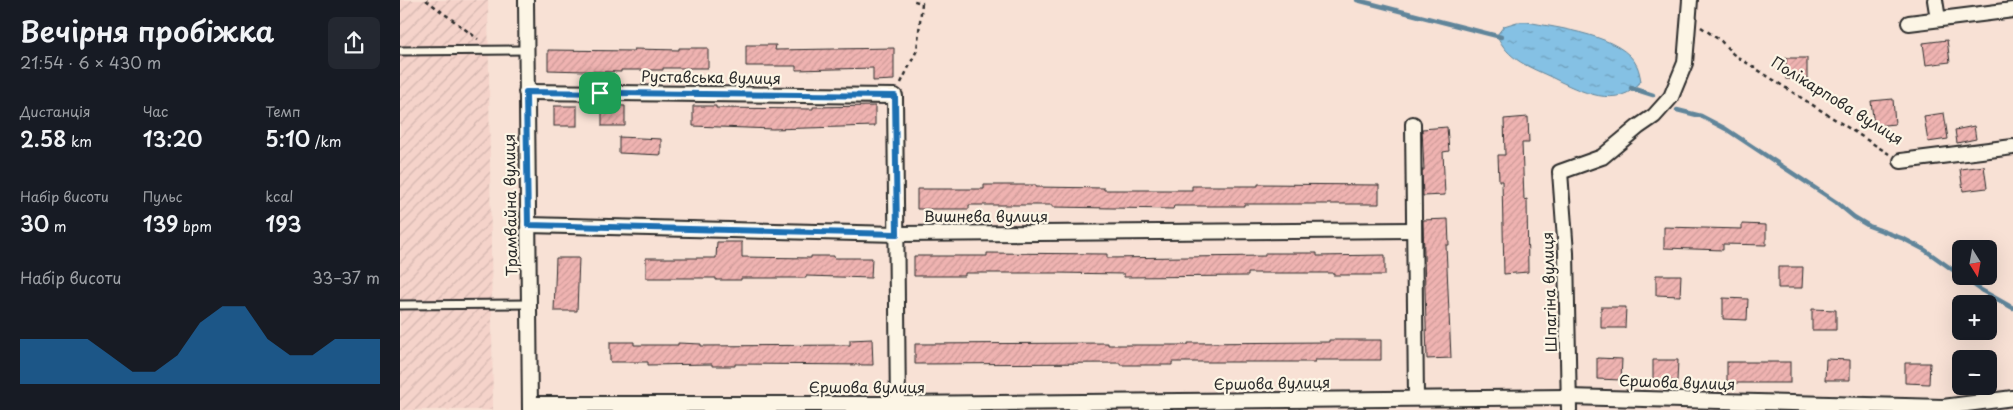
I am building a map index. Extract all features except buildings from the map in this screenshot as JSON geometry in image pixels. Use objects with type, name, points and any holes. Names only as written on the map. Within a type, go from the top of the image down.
[{"type":"street","name":"Трамвайна вулиця","points":[[526,0],[530,407]]},
{"type":"street","points":[[1689,19],[1690,0]]},
{"type":"street","points":[[1935,0],[1938,19]]},
{"type":"street","points":[[1909,23],[2013,10]]},
{"type":"street","name":"Шпагіна вулиця","points":[[1568,403],[1566,253],[1560,172],[1602,158],[1654,116],[1671,97],[1685,64],[1689,19]]},
{"type":"street","name":"Руставська вулиця","points":[[526,92],[895,96]]},
{"type":"street","points":[[895,96],[898,407]]},
{"type":"street","points":[[1413,124],[1416,398]]},
{"type":"street","name":"Полікарпова вулиця","points":[[1901,161],[2013,148]]},
{"type":"street","name":"Вишнева вулиця","points":[[528,225],[897,234],[1414,230]]},
{"type":"street","name":"Єршова вулиця","points":[[530,407],[898,407],[1416,398],[1568,403],[1942,407],[2013,398]]},
{"type":"lane","points":[[400,52],[526,50]]},
{"type":"lane","points":[[400,305],[529,304]]},
{"type":"path","points":[[426,0],[493,50]]},
{"type":"path","points":[[895,96],[917,50],[922,3],[911,0]]},
{"type":"path","name":"Полікарпова вулиця","points":[[1689,19],[1721,40],[1733,54],[1901,161]]},
{"type":"shaded area","points":[[400,0],[488,0],[493,410],[400,410]]},
{"type":"water","points":[[1517,22],[1571,30],[1604,40],[1629,55],[1637,66],[1641,81],[1632,90],[1622,95],[1598,96],[1586,93],[1536,70],[1513,57],[1501,44],[1497,35],[1504,26]]},
{"type":"waterway","points":[[1357,0],[1501,37]]},
{"type":"waterway","points":[[1631,88],[1653,95]]},
{"type":"waterway","points":[[1677,110],[1701,116],[1726,129],[1836,202],[1854,217],[1869,226],[1904,239],[1925,250],[1981,290],[2013,308]]},
{"type":"route","points":[[526,92],[600,93],[895,96],[897,234],[528,225],[526,92]]}]
